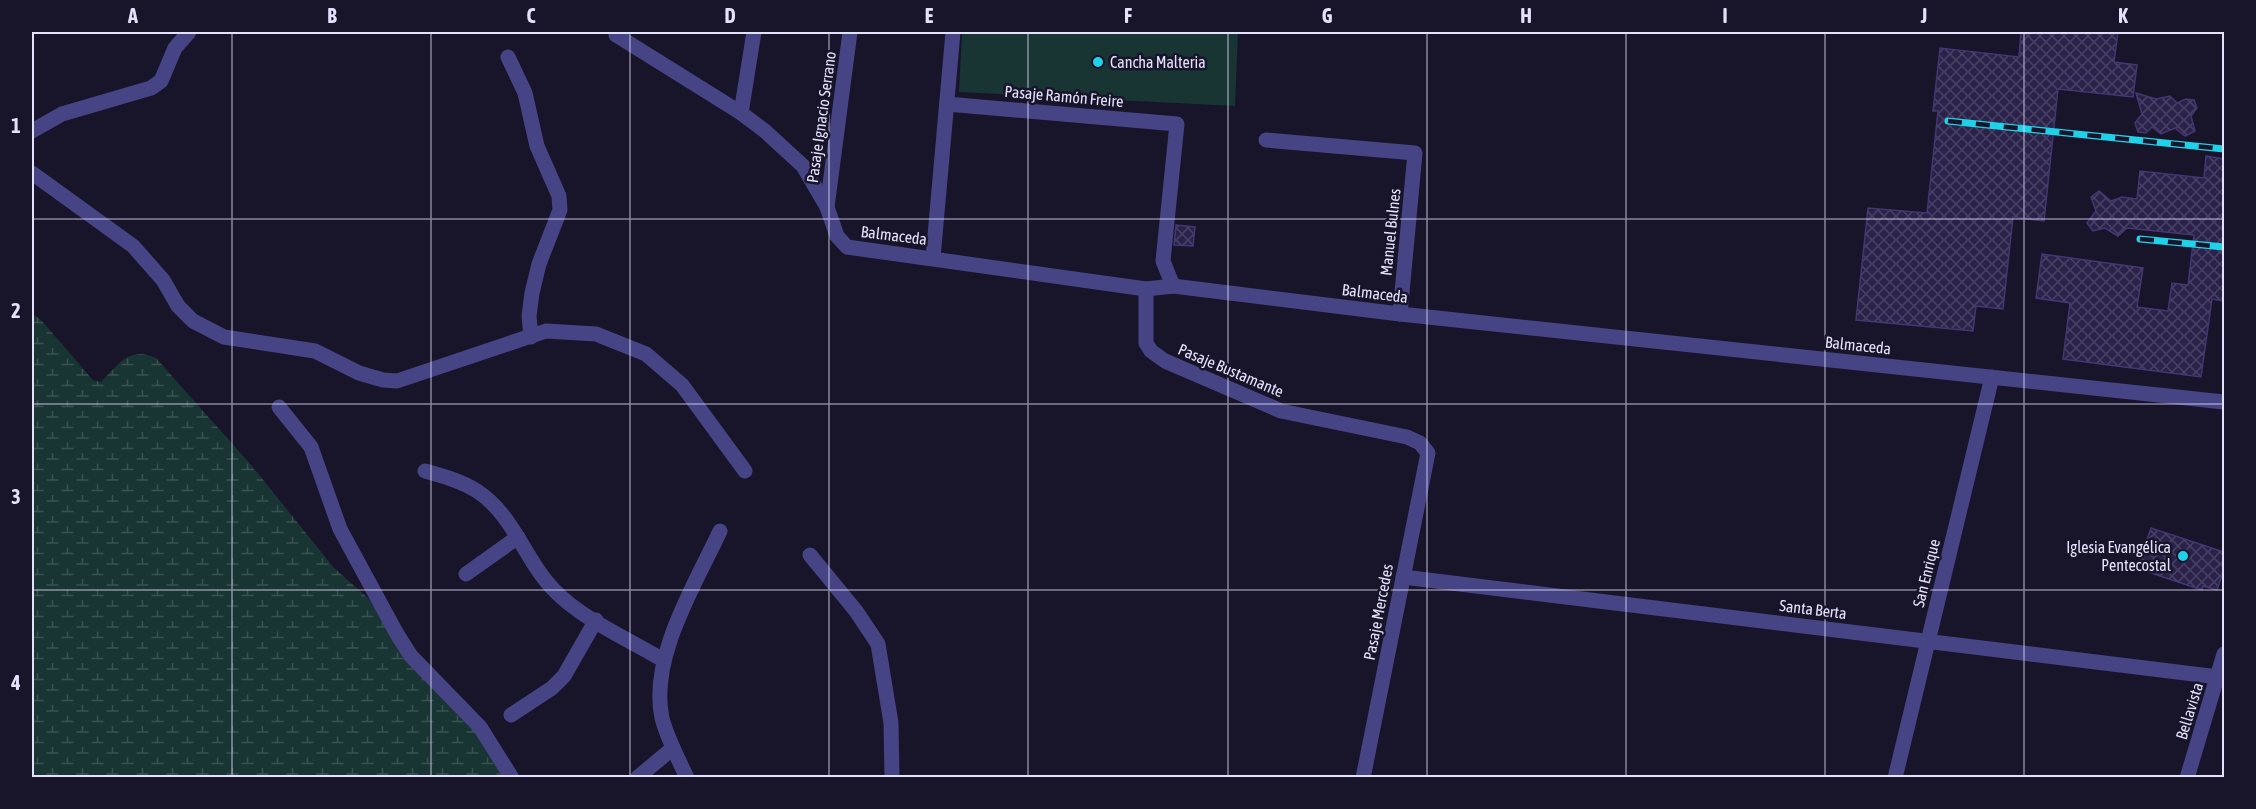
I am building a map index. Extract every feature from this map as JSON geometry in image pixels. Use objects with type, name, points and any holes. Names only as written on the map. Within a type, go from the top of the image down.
[{"type":"street","points":[[32,131],[62,114],[141,93],[161,81],[175,48],[189,32]]},
{"type":"street","name":"Balmaceda","points":[[616,32],[616,35],[741,112],[803,166],[827,207],[837,236],[847,247],[1146,290],[1173,286],[1400,314],[2224,402]]},
{"type":"street","points":[[741,112],[754,32]]},
{"type":"street","name":"Pasaje Ignacio Serrano","points":[[827,207],[850,32]]},
{"type":"street","points":[[933,258],[953,32]]},
{"type":"street","points":[[508,57],[525,93],[537,146],[559,196],[560,210],[538,264],[531,293],[529,316],[531,337]]},
{"type":"street","name":"Pasaje Ramón Freire","points":[[947,104],[1178,124],[1163,261],[1173,286]]},
{"type":"street","name":"Manuel Bulnes","points":[[1266,140],[1415,153],[1400,314]]},
{"type":"street","points":[[32,173],[133,246],[164,280],[178,306],[193,321],[224,337],[315,351],[359,372],[383,380],[397,381],[546,331],[588,333],[613,339],[646,354],[682,385],[745,471]]},
{"type":"street","name":"Pasaje Bustamante","points":[[1146,290],[1146,343],[1151,351],[1165,361],[1262,405],[1296,415],[1407,436],[1420,443],[1428,453]]},
{"type":"street","name":"San Enrique","points":[[1895,777],[1992,377]]},
{"type":"street","points":[[279,407],[311,447],[340,529],[397,634],[411,656],[480,727],[513,777]]},
{"type":"street","name":"Pasaje Mercedes","points":[[1363,777],[1428,453]]},
{"type":"street","points":[[426,471],[476,490],[496,507],[554,590],[596,620],[663,660]]},
{"type":"street","points":[[687,777],[662,719],[659,674],[663,660],[720,531]]},
{"type":"street","points":[[466,574],[518,537]]},
{"type":"street","points":[[810,555],[862,619],[878,644],[891,723],[892,777]]},
{"type":"street","name":"Santa Berta","points":[[1403,577],[2218,677]]},
{"type":"street","points":[[511,715],[552,688],[564,676],[596,620]]},
{"type":"street","name":"Bellavista","points":[[2187,777],[2224,654]]},
{"type":"street","points":[[637,777],[673,747]]},
{"type":"green space","name":"Cancha Malteria","points":[[962,32],[1238,32],[1235,106],[959,92]]},
{"type":"green space","points":[[32,313],[42,321],[93,380],[101,382],[119,363],[131,356],[139,354],[156,358],[252,466],[334,568],[368,598],[516,777],[32,777]]},
{"type":"building","points":[[2021,32],[2118,32],[2114,62],[2137,65],[2133,97],[2058,89],[2044,221],[2013,217],[2003,309],[1976,306],[1973,331],[1856,320],[1868,208],[1927,213],[1938,111],[1933,111],[1940,48],[2019,57]]},
{"type":"building","points":[[2136,93],[2156,99],[2170,96],[2177,103],[2186,99],[2194,100],[2197,108],[2191,116],[2195,131],[2185,136],[2175,128],[2161,134],[2152,127],[2146,133],[2138,132],[2135,123],[2142,114]]},
{"type":"building","points":[[2206,156],[2224,159],[2224,301],[2212,299],[2201,377],[2063,359],[2070,303],[2036,298],[2042,254],[2143,268],[2137,307],[2168,311],[2172,283],[2188,285],[2194,235],[2127,228],[2118,236],[2105,228],[2093,231],[2087,223],[2096,211],[2091,197],[2099,191],[2111,201],[2122,197],[2137,199],[2140,171],[2204,178]]},
{"type":"building","points":[[1176,225],[1195,227],[1193,246],[1174,245]]},
{"type":"building","name":"Iglesia Evangélica Pentecostal","points":[[2151,528],[2224,552],[2224,569],[2217,590],[2203,586],[2202,590],[2145,571],[2148,563],[2140,560]]},
{"type":"railway","points":[[1948,121],[2224,149]]},
{"type":"railway","points":[[2140,239],[2224,247]]},
{"type":"place","name":"Cancha Malteria","points":[[1098,62]]},
{"type":"place","name":"Iglesia Evangélica Pentecostal","points":[[2183,556]]}]
